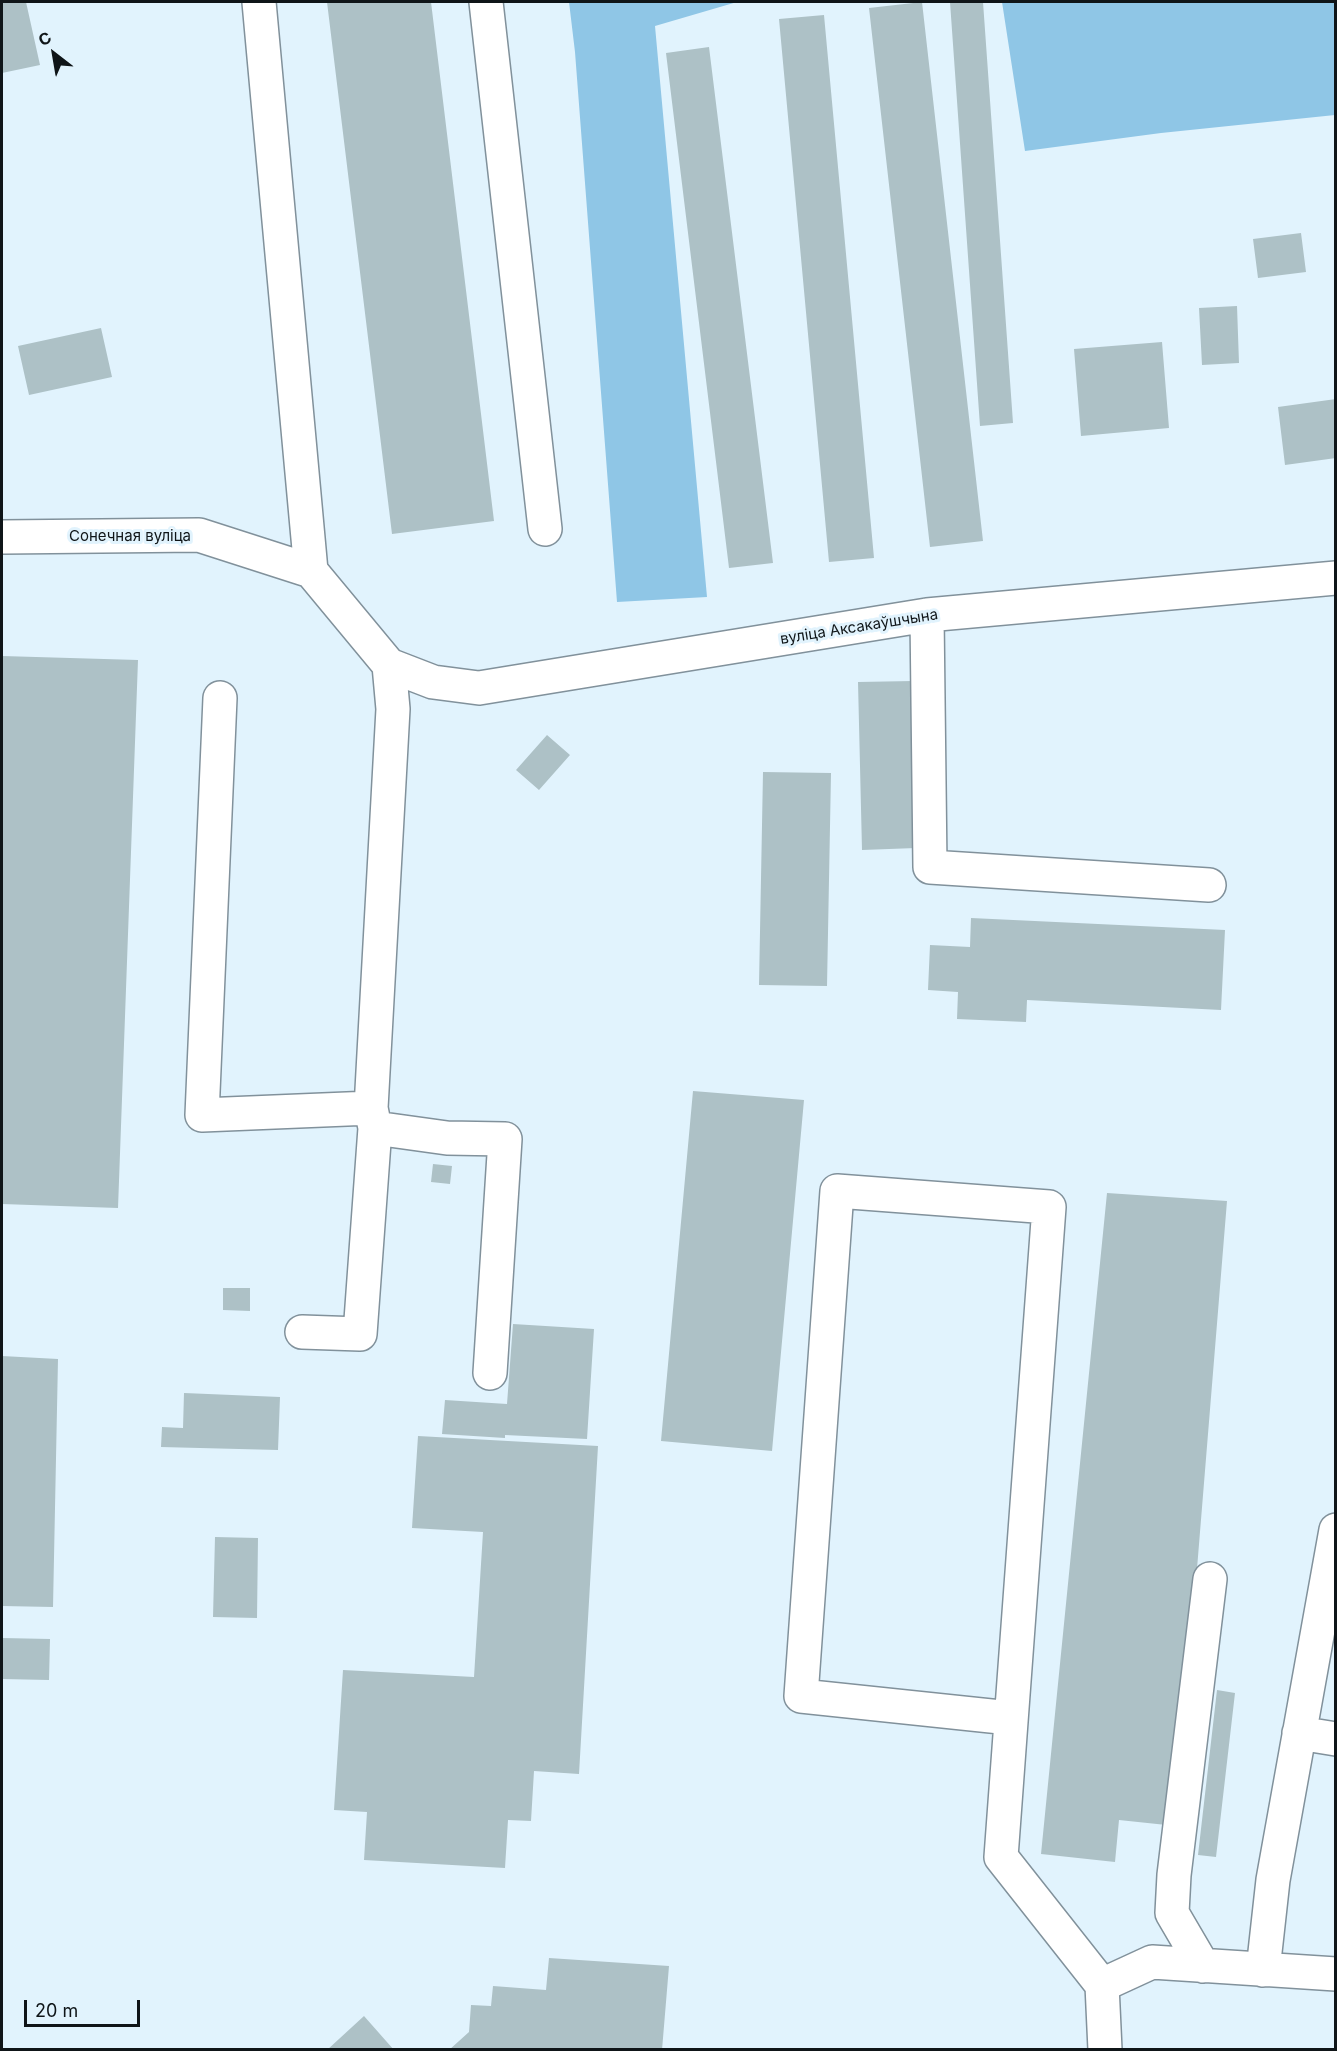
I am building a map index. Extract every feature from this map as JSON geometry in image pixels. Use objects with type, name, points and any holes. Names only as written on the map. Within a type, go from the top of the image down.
[{"type":"street","points":[[259,2],[311,571],[389,665],[393,709],[360,1334],[302,1332]]},
{"type":"street","points":[[486,2],[545,529]]},
{"type":"street","name":"Сонечная вуліца","points":[[2,537],[200,535],[311,571]]},
{"type":"street","name":"вуліца Аксакаўшчына","points":[[389,665],[433,682],[479,688],[927,615],[1335,578]]},
{"type":"street","points":[[927,615],[930,867],[1209,885]]},
{"type":"street","points":[[220,698],[202,1115],[373,1118],[447,1138],[505,1139],[490,1373]]},
{"type":"street","points":[[1010,1718],[801,1696],[837,1191],[1048,1207],[1001,1857],[1102,1985],[1105,2049]]},
{"type":"street","points":[[1263,1970],[1273,1880],[1335,1530]]},
{"type":"street","points":[[1203,1966],[1172,1913],[1174,1875],[1210,1579]]},
{"type":"street","points":[[1299,1733],[1335,1739]]},
{"type":"street","points":[[1102,1985],[1152,1962],[1335,1974]]},
{"type":"shaded area","points":[[569,2],[737,2],[655,26],[707,597],[617,602],[575,52]]},
{"type":"shaded area","points":[[1002,2],[1335,2],[1335,115],[1161,133],[1025,151]]},
{"type":"building","points":[[2,2],[26,2],[40,65],[2,73]]},
{"type":"building","points":[[327,2],[431,2],[494,521],[392,534]]},
{"type":"building","points":[[922,2],[983,541],[930,547],[869,8]]},
{"type":"building","points":[[950,2],[983,2],[1013,423],[980,426]]},
{"type":"building","points":[[824,15],[874,558],[829,562],[779,19]]},
{"type":"building","points":[[709,47],[773,563],[729,568],[666,53]]},
{"type":"building","points":[[1301,233],[1306,272],[1258,278],[1253,239]]},
{"type":"building","points":[[1237,306],[1239,363],[1202,365],[1199,308]]},
{"type":"building","points":[[101,328],[112,377],[29,395],[18,346]]},
{"type":"building","points":[[1162,342],[1169,428],[1081,436],[1074,349]]},
{"type":"building","points":[[1336,399],[1336,458],[1285,465],[1278,407]]},
{"type":"building","points":[[2,656],[138,660],[118,1208],[2,1204]]},
{"type":"building","points":[[913,681],[916,848],[862,850],[858,682]]},
{"type":"building","points":[[547,735],[570,755],[539,790],[516,770]]},
{"type":"building","points":[[763,772],[831,773],[827,986],[759,985]]},
{"type":"building","points":[[971,918],[1225,930],[1221,1010],[1027,1000],[1026,1022],[957,1019],[958,992],[928,990],[930,945],[970,947]]},
{"type":"building","points":[[693,1091],[804,1100],[772,1451],[661,1441]]},
{"type":"building","points":[[433,1164],[452,1166],[450,1184],[431,1182]]},
{"type":"building","points":[[1107,1193],[1227,1201],[1176,1826],[1119,1820],[1115,1862],[1041,1854]]},
{"type":"building","points":[[223,1288],[250,1288],[250,1311],[223,1310]]},
{"type":"building","points":[[513,1324],[594,1329],[587,1439],[505,1435],[505,1438],[442,1434],[445,1400],[507,1404]]},
{"type":"building","points":[[2,1356],[58,1359],[53,1607],[2,1606]]},
{"type":"building","points":[[184,1393],[280,1397],[278,1450],[161,1447],[162,1427],[183,1428]]},
{"type":"building","points":[[418,1436],[598,1446],[579,1774],[534,1771],[531,1821],[508,1820],[505,1868],[364,1860],[367,1812],[334,1810],[343,1670],[474,1677],[483,1532],[412,1528]]},
{"type":"building","points":[[215,1537],[258,1538],[257,1618],[213,1617]]},
{"type":"building","points":[[2,1638],[50,1639],[49,1680],[2,1679]]},
{"type":"building","points":[[1217,1690],[1235,1693],[1216,1857],[1198,1855]]},
{"type":"building","points":[[549,1958],[669,1966],[662,2050],[449,2050],[469,2032],[471,2005],[491,2006],[493,1986],[546,1990]]},
{"type":"building","points":[[364,2016],[394,2050],[327,2050]]}]
